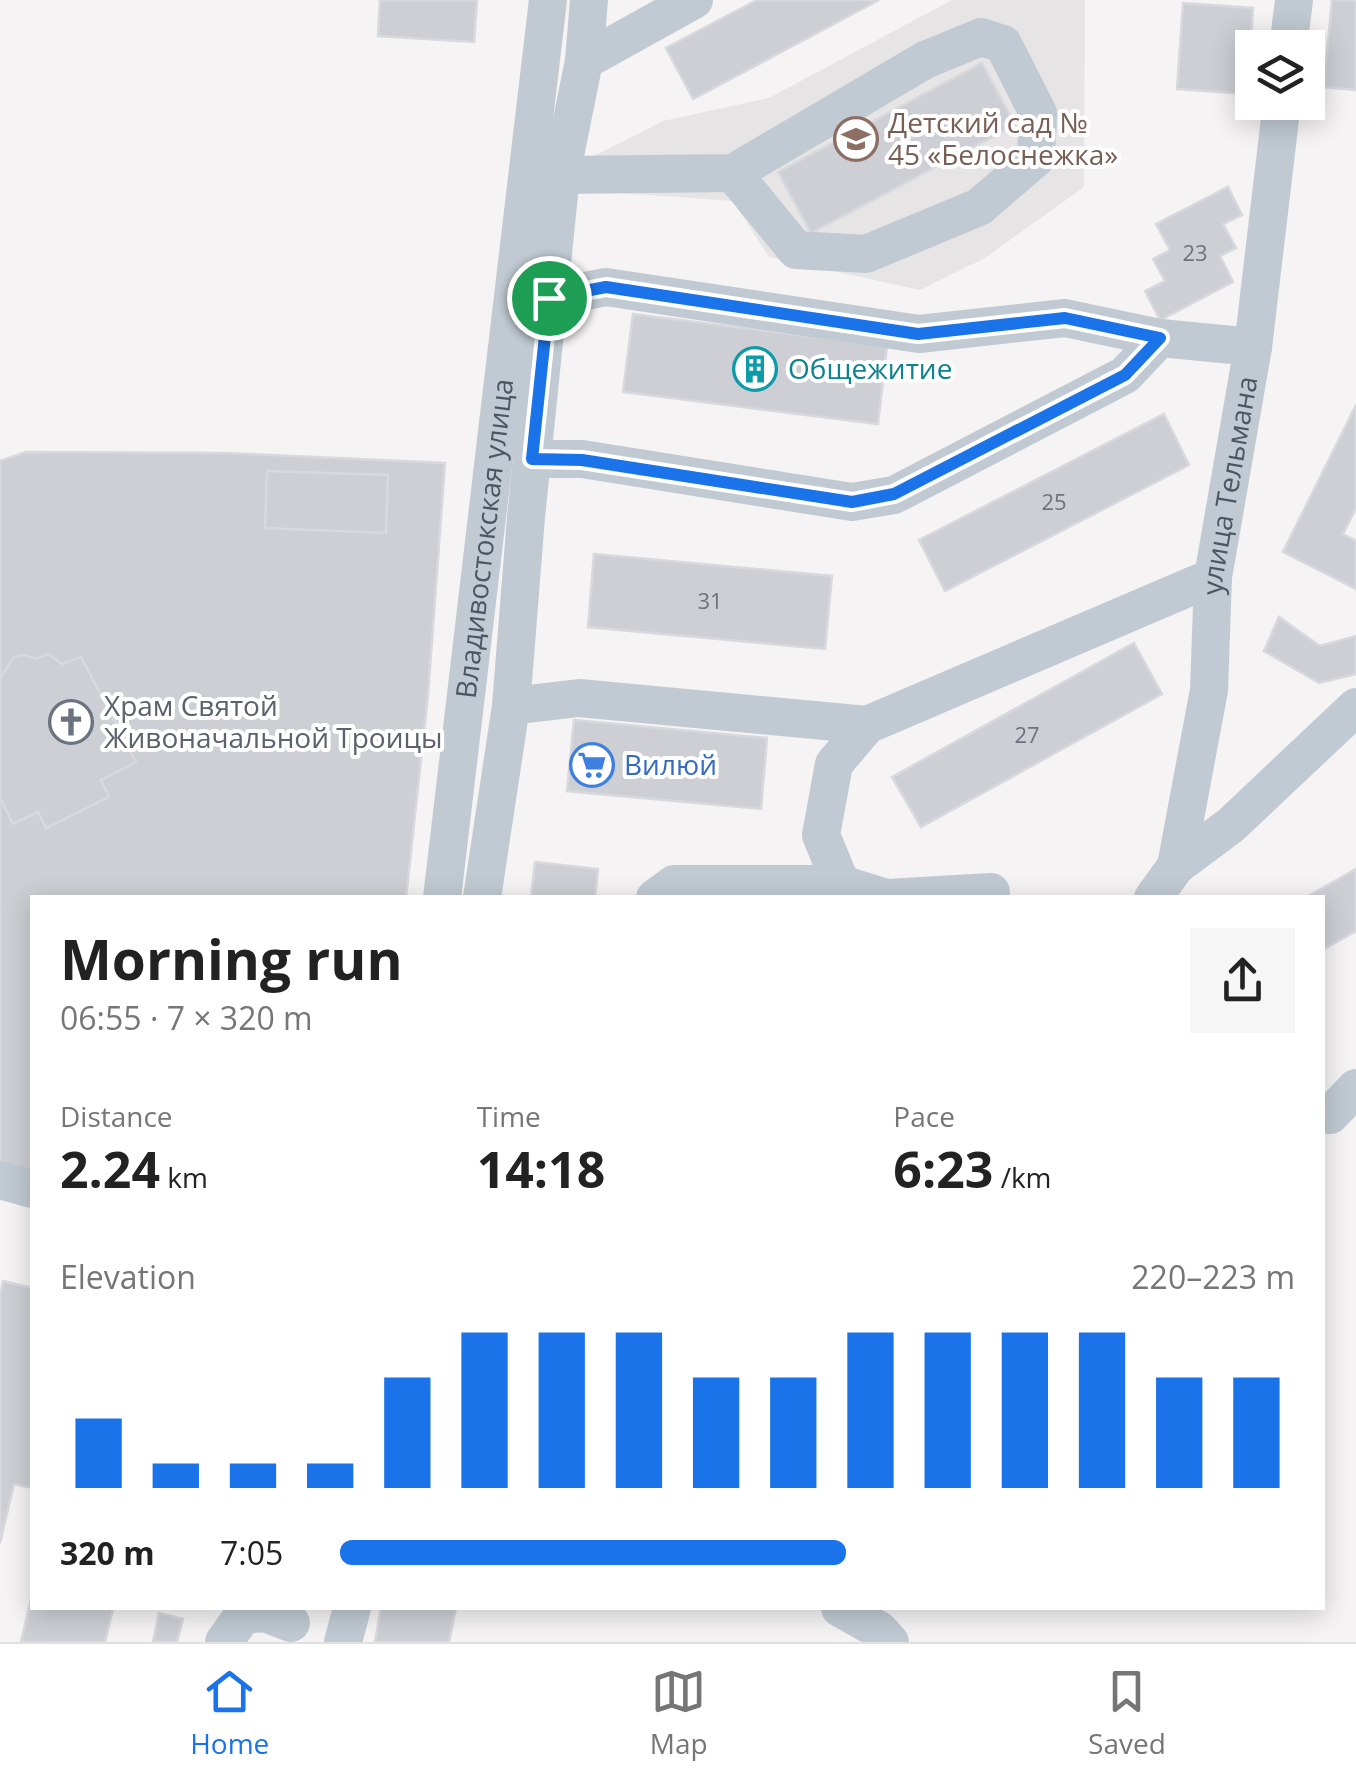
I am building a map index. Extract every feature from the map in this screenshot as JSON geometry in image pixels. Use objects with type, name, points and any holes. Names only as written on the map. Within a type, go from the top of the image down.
[{"type":"street","name":"Владивостокская улица","points":[[442,895],[548,0]]},
{"type":"street","points":[[482,895],[511,706],[562,175],[584,61],[589,0]]},
{"type":"street","points":[[584,61],[694,0]]},
{"type":"street","points":[[1290,30],[1294,0]]},
{"type":"street","points":[[562,175],[734,172],[924,60],[981,36],[1003,44],[1038,113],[1036,158],[979,207],[866,254],[796,250],[734,172]]},
{"type":"street","name":"улица Тельмана","points":[[1176,866],[1208,690],[1213,577],[1253,347],[1280,120]]},
{"type":"street","points":[[549,298],[606,287],[918,334],[1065,318],[1160,338],[1253,347]]},
{"type":"street","points":[[532,459],[582,460],[852,502],[894,494],[1125,375],[1160,338]]},
{"type":"street","points":[[841,884],[821,834],[834,764],[867,725],[1213,577]]},
{"type":"street","points":[[511,706],[580,698],[867,725]]},
{"type":"street","points":[[1155,895],[1176,866],[1231,825],[1356,707]]},
{"type":"street","points":[[659,895],[674,884],[841,884],[877,895]]},
{"type":"street","points":[[939,895],[991,892]]},
{"type":"street","points":[[1336,1120],[1356,1088]]},
{"type":"street","points":[[344,1642],[352,1610]]},
{"type":"street","points":[[843,1610],[878,1630],[890,1642]]},
{"type":"street","points":[[224,1642],[243,1615],[265,1614],[292,1624]]},
{"type":"shaded area","name":"Детский сад № 45 «Белоснежка»","points":[[952,0],[1085,0],[1084,187],[985,258],[920,290],[769,257],[733,201],[589,191],[592,157],[663,121],[769,98]]},
{"type":"building","points":[[380,0],[477,0],[474,42],[378,36]]},
{"type":"building","points":[[757,0],[879,0],[693,99],[666,48]]},
{"type":"building","points":[[1332,0],[1356,0],[1356,90],[1325,87]]},
{"type":"building","points":[[1183,3],[1253,8],[1251,30],[1235,30],[1235,93],[1177,89]]},
{"type":"building","points":[[982,63],[1015,125],[811,233],[778,172]]},
{"type":"building","points":[[1228,187],[1242,215],[1223,224],[1236,248],[1220,256],[1233,282],[1160,320],[1145,291],[1165,281],[1153,259],[1170,250],[1156,224]]},
{"type":"building","name":"Общежитие","points":[[633,314],[887,346],[878,424],[623,392]]},
{"type":"building","points":[[1356,405],[1356,508],[1343,534],[1356,541],[1356,589],[1283,552]]},
{"type":"building","points":[[1164,414],[1189,465],[945,591],[919,540]]},
{"type":"building","points":[[26,452],[225,453],[445,463],[428,695],[406,895],[30,895],[30,1171],[0,1163],[0,461]]},
{"type":"building","points":[[267,471],[388,475],[386,533],[265,528]]},
{"type":"building","points":[[594,554],[832,576],[825,649],[588,627]]},
{"type":"building","points":[[1279,617],[1320,646],[1356,636],[1356,674],[1319,683],[1264,651]]},
{"type":"building","points":[[1134,643],[1162,694],[921,827],[892,777]]},
{"type":"building","points":[[49,654],[62,664],[81,657],[136,762],[101,780],[109,797],[46,828],[38,812],[13,824],[0,797],[0,678],[14,657],[36,659]]},
{"type":"building","points":[[574,720],[767,738],[761,809],[567,791]]},
{"type":"building","points":[[535,862],[598,869],[595,895],[531,895]]},
{"type":"building","points":[[1356,869],[1356,931],[1325,948],[1325,895],[1310,895]]},
{"type":"building","points":[[3,1281],[30,1288],[30,1488],[14,1484],[0,1543]]},
{"type":"building","points":[[30,1603],[30,1610],[113,1610],[105,1642],[21,1642]]},
{"type":"building","points":[[381,1610],[456,1610],[449,1642],[375,1642]]},
{"type":"building","points":[[159,1613],[183,1619],[177,1642],[153,1642]]},
{"type":"place","name":"Детский сад № 45 «Белоснежка»","points":[[856,139]]},
{"type":"place","name":"Общежитие","points":[[755,369]]},
{"type":"place","name":"Храм Святой Живоначальной Троицы","points":[[71,722]]},
{"type":"place","name":"Вилюй","points":[[592,765]]},
{"type":"route","points":[[606,287],[918,334],[1065,318],[1160,338],[1125,375],[894,494],[852,502],[582,460],[532,459],[549,298],[606,287]]}]
